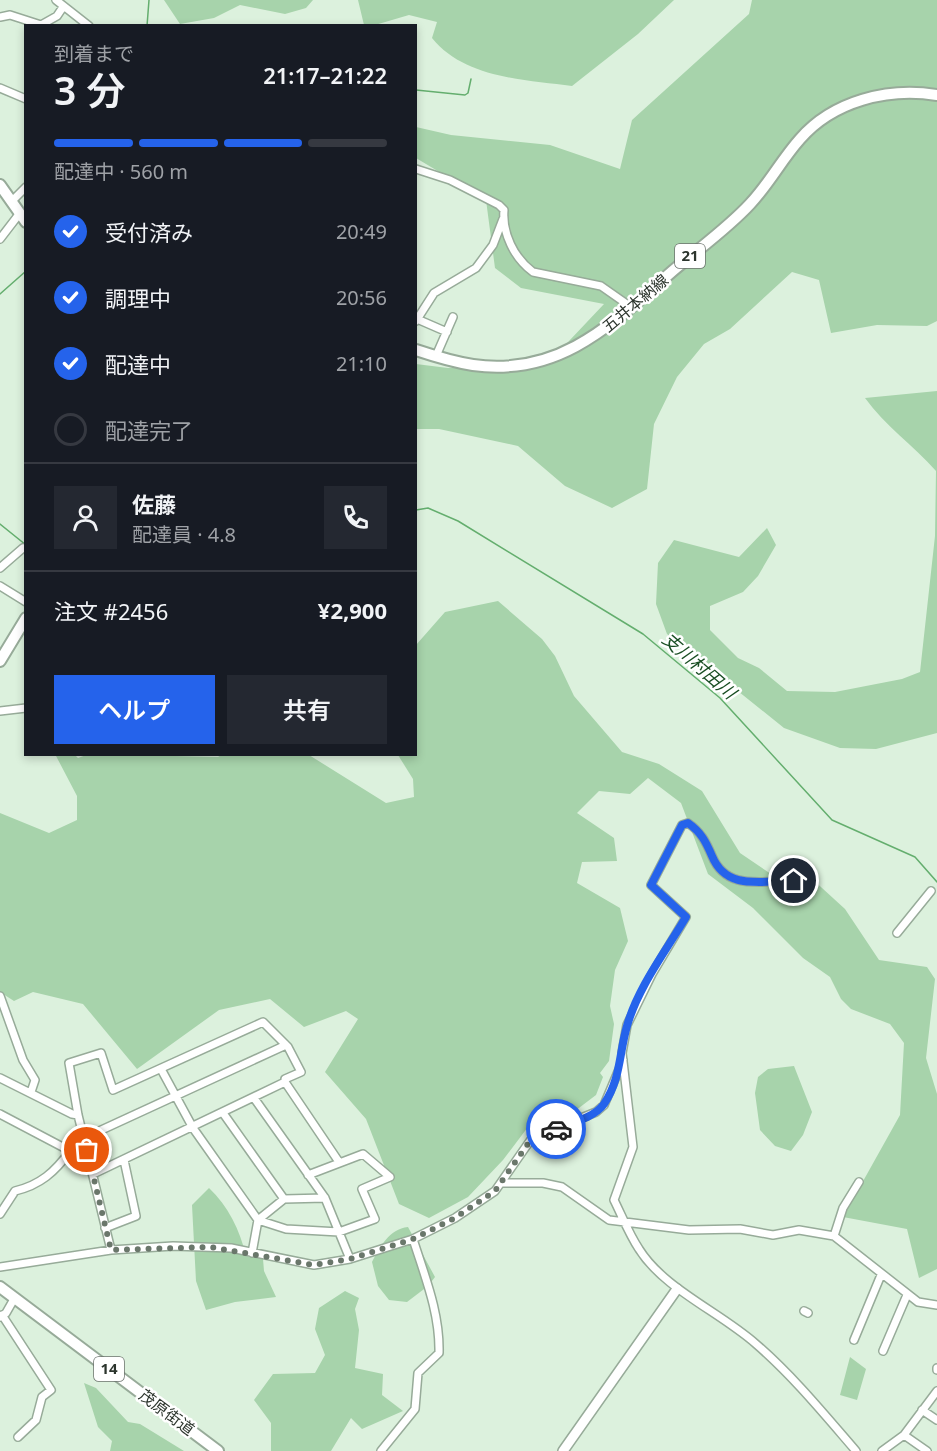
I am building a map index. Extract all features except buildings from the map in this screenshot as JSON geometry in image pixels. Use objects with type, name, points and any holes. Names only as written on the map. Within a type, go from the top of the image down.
[{"type":"main road","name":"五井本納線","points":[[417,350],[472,365],[500,367],[556,356],[595,336],[750,205],[795,144],[818,123],[857,101],[881,95],[908,92],[937,95]]},
{"type":"main road","points":[[0,185],[23,217]]},
{"type":"main road","points":[[0,661],[24,621]]},
{"type":"main road","name":"茂原街道","points":[[0,1287],[218,1451]]},
{"type":"street","points":[[56,0],[87,24]]},
{"type":"street","points":[[43,24],[57,16],[63,7]]},
{"type":"street","points":[[0,17],[10,15],[38,24]]},
{"type":"street","points":[[0,88],[24,98]]},
{"type":"street","points":[[417,169],[450,180],[495,201],[504,210],[493,245],[476,268],[434,293],[417,318]]},
{"type":"street","points":[[12,201],[24,189]]},
{"type":"street","points":[[0,239],[23,217]]},
{"type":"street","points":[[503,219],[510,244],[525,266],[533,272],[601,286],[632,307]]},
{"type":"street","points":[[436,356],[453,317]]},
{"type":"street","points":[[417,320],[447,332]]},
{"type":"street","points":[[0,568],[22,548]]},
{"type":"street","points":[[0,586],[24,601]]},
{"type":"street","points":[[0,711],[24,708]]},
{"type":"street","points":[[0,1267],[111,1250],[210,1247],[314,1265],[350,1259],[413,1239],[455,1218],[495,1191],[532,1138],[596,1113],[604,1105],[623,1060],[627,1025],[652,974],[686,917],[651,885],[682,825],[688,823],[697,829],[723,874],[740,882],[794,881]]},
{"type":"street","points":[[897,933],[931,891]]},
{"type":"street","points":[[0,996],[24,1060],[35,1080],[31,1092]]},
{"type":"street","points":[[93,1174],[193,1128],[301,1072],[286,1045],[263,1022],[113,1090],[100,1053],[69,1063],[78,1115],[111,1250]]},
{"type":"street","points":[[84,1138],[286,1045]]},
{"type":"street","points":[[623,1060],[633,1147],[614,1200],[638,1249],[676,1289],[730,1322],[787,1372],[856,1451]]},
{"type":"street","points":[[161,1069],[193,1128],[258,1220],[286,1229],[339,1232],[375,1219],[362,1189],[390,1176],[363,1154],[308,1175]]},
{"type":"street","points":[[0,1078],[78,1115]]},
{"type":"street","points":[[285,1082],[339,1162]]},
{"type":"street","points":[[254,1098],[325,1198],[350,1259]]},
{"type":"street","points":[[223,1113],[284,1199]]},
{"type":"street","points":[[0,1114],[91,1161]]},
{"type":"street","points":[[0,1214],[15,1191],[32,1187],[58,1169],[70,1151]]},
{"type":"street","points":[[105,1228],[136,1216],[124,1160]]},
{"type":"street","points":[[834,1236],[843,1208],[859,1182]]},
{"type":"street","points":[[502,1183],[543,1183],[562,1187],[609,1220],[689,1230],[740,1228],[772,1235],[799,1230],[834,1236],[918,1302],[937,1305]]},
{"type":"street","points":[[252,1253],[258,1220],[284,1199],[325,1198]]},
{"type":"street","points":[[381,1451],[415,1409],[418,1373],[439,1353],[440,1330],[435,1308],[413,1239]]},
{"type":"street","points":[[854,1340],[881,1275]]},
{"type":"street","points":[[563,1451],[676,1289]]},
{"type":"street","points":[[883,1351],[907,1294]]},
{"type":"street","points":[[0,1296],[14,1299],[1,1316],[51,1390],[42,1398],[36,1420],[18,1437]]},
{"type":"street","points":[[882,1451],[904,1435],[937,1391]]},
{"type":"street","points":[[922,1410],[937,1420]]},
{"type":"street","points":[[904,1435],[927,1451]]},
{"type":"green space","points":[[164,0],[313,0],[306,8],[285,14],[240,5],[214,18],[180,24]]},
{"type":"green space","points":[[358,0],[674,0],[638,34],[572,86],[496,75],[461,62],[432,38],[437,22],[409,15],[378,24],[364,24]]},
{"type":"green space","points":[[752,0],[937,0],[937,321],[927,326],[877,325],[831,333],[819,280],[792,272],[730,329],[704,344],[677,377],[654,424],[647,489],[612,508],[565,486],[518,446],[439,429],[417,429],[417,364],[448,368],[552,359],[604,304],[521,288],[495,268],[486,200],[417,159],[417,127],[451,135],[550,145],[620,169],[632,120],[749,14]]},
{"type":"green space","points":[[937,391],[937,733],[876,749],[840,748],[784,728],[667,634],[656,604],[658,563],[674,540],[739,557],[767,528],[776,545],[758,576],[743,592],[710,606],[710,630],[738,658],[759,668],[787,691],[835,692],[902,679],[920,672],[935,536],[936,471],[881,418],[865,398]]},
{"type":"green space","points":[[498,601],[542,639],[555,656],[574,696],[622,752],[659,764],[702,791],[740,853],[771,874],[810,877],[845,909],[879,960],[927,967],[935,979],[926,1058],[937,1094],[937,1269],[919,1278],[907,1229],[843,1217],[900,1115],[904,1043],[890,1024],[851,1009],[841,999],[830,977],[803,958],[753,908],[708,874],[681,803],[648,778],[630,794],[599,791],[577,813],[614,838],[617,861],[582,862],[577,883],[620,908],[628,941],[615,970],[610,1006],[614,1024],[609,1061],[600,1073],[603,1077],[596,1095],[567,1117],[550,1116],[531,1123],[503,1160],[468,1197],[429,1218],[399,1204],[366,1119],[325,1072],[358,1019],[346,1011],[304,1027],[270,999],[219,1010],[137,1069],[83,1004],[33,992],[14,1001],[0,992],[0,813],[49,833],[77,820],[77,796],[56,756],[76,756],[78,758],[84,756],[311,756],[386,803],[414,797],[413,779],[399,756],[417,756],[417,644],[445,612]]},
{"type":"green space","points":[[794,1066],[812,1112],[803,1135],[791,1151],[775,1146],[760,1130],[755,1093],[758,1077],[768,1069]]},
{"type":"green space","points":[[209,1188],[232,1219],[246,1256],[263,1259],[264,1271],[276,1297],[235,1302],[206,1310],[196,1281],[192,1205]]},
{"type":"green space","points":[[408,1227],[435,1277],[428,1286],[407,1302],[389,1300],[378,1286],[372,1262],[390,1235],[401,1228]]},
{"type":"green space","points":[[345,1291],[359,1298],[355,1309],[359,1330],[355,1368],[383,1374],[382,1395],[403,1411],[362,1429],[351,1418],[331,1451],[271,1451],[271,1423],[254,1400],[273,1374],[315,1373],[325,1355],[315,1329],[319,1308]]},
{"type":"green space","points":[[850,1357],[866,1369],[857,1400],[840,1395]]},
{"type":"green space","points":[[84,1383],[96,1388],[128,1422],[140,1424],[184,1451],[110,1451],[112,1441],[98,1427]]},
{"type":"waterway","points":[[147,24],[149,0]]},
{"type":"waterway","points":[[417,90],[465,95],[468,93],[471,79]]},
{"type":"waterway","points":[[0,294],[24,273]]},
{"type":"waterway","name":"支川村田川","points":[[417,510],[428,508],[458,521],[643,634],[720,698],[832,820],[915,857],[937,882]]},
{"type":"waterway","name":"支川村田川","points":[[0,524],[24,543]]},
{"type":"way so far","points":[[87,1150],[111,1250],[173,1246],[231,1248],[285,1261],[314,1265],[350,1259],[413,1239],[455,1218],[495,1191],[532,1138],[556,1129]]},
{"type":"route","points":[[556,1129],[596,1113],[604,1105],[623,1060],[627,1025],[652,974],[686,917],[651,885],[682,825],[688,823],[697,829],[723,874],[740,882],[794,881]]}]
